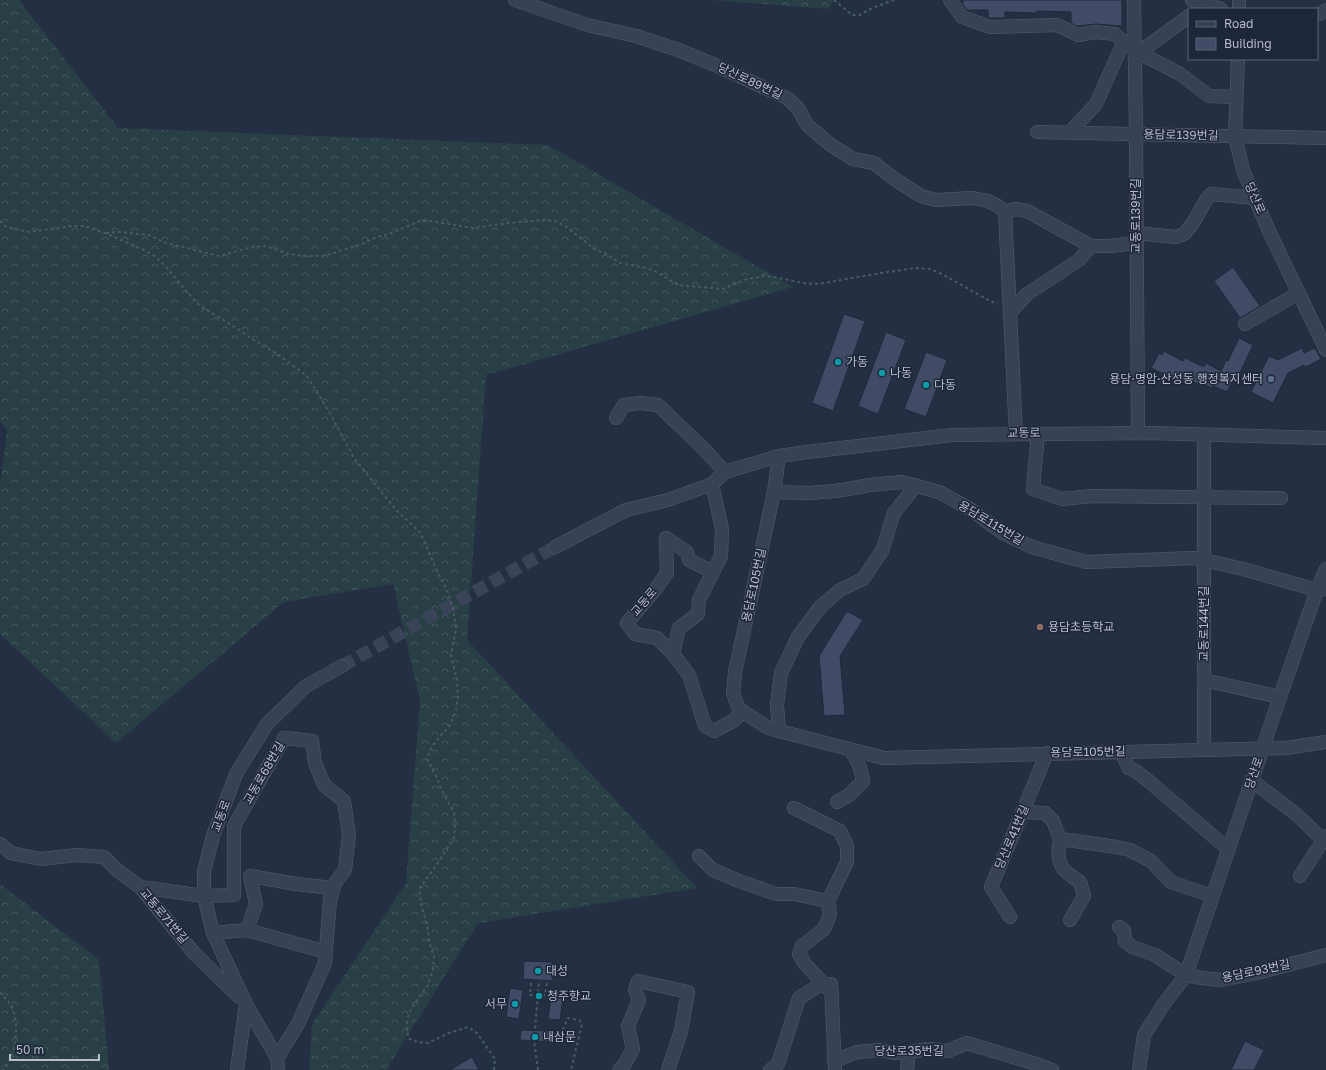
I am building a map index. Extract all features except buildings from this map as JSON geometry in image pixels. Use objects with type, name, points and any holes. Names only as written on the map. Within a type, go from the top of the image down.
[{"type":"street","name":"당산로89번길","points":[[516,0],[587,25],[636,36],[676,49],[715,65],[787,98],[798,108],[807,125],[831,145],[853,159],[874,163],[893,178],[921,196],[936,200],[973,198],[988,200],[1005,212]]},
{"type":"street","points":[[950,0],[962,17],[990,27],[1057,25],[1078,35],[1095,32],[1115,34],[1134,50],[1180,74],[1209,96],[1236,97]]},
{"type":"street","name":"교동로139번길","points":[[1134,0],[1138,433]]},
{"type":"street","points":[[1192,0],[1203,7]]},
{"type":"street","points":[[1134,50],[1148,46],[1188,17]]},
{"type":"street","points":[[1070,132],[1096,104],[1124,41]]},
{"type":"street","name":"당산로","points":[[1238,60],[1235,136],[1243,170],[1269,231],[1326,350]]},
{"type":"street","name":"용담로139번길","points":[[1037,132],[1326,138]]},
{"type":"street","points":[[1016,434],[1005,212],[1015,209],[1027,212],[1091,246],[1110,246],[1136,238],[1176,237],[1184,234],[1193,223],[1211,194],[1255,198]]},
{"type":"street","points":[[1010,313],[1027,294],[1079,260],[1091,246]]},
{"type":"street","points":[[1245,324],[1298,293]]},
{"type":"street","points":[[616,418],[624,405],[640,403],[658,405],[704,449],[725,472]]},
{"type":"street","points":[[1038,433],[1033,489],[1062,499],[1092,496],[1281,498]]},
{"type":"street","name":"교동로","points":[[555,547],[626,510],[668,500],[712,484],[725,472],[779,456],[952,435],[1138,433],[1326,438]]},
{"type":"street","name":"교동로144번길","points":[[1204,435],[1204,750]]},
{"type":"street","name":"용담로105번길","points":[[779,456],[774,492],[735,672],[733,693],[738,709],[767,727],[884,758],[1286,748],[1326,742]]},
{"type":"street","name":"용담로115번길","points":[[774,492],[810,493],[836,491],[870,484],[902,482],[939,492],[970,509],[1003,533],[1032,547],[1086,562],[1195,558],[1243,568],[1322,590]]},
{"type":"street","points":[[712,484],[722,529],[721,556],[699,600],[698,614],[679,628],[674,654],[689,675],[705,726],[714,731],[733,721],[743,712]]},
{"type":"street","points":[[779,731],[777,706],[781,673],[798,637],[820,608],[840,590],[864,579],[882,551],[894,513],[916,486]]},
{"type":"street","name":"교동로","points":[[674,654],[657,638],[635,634],[627,623],[655,590],[667,573],[666,538],[687,552],[689,560],[713,572]]},
{"type":"street","name":"당산로","points":[[1139,1070],[1144,1036],[1163,1005],[1186,975],[1280,697],[1322,590],[1326,569]]},
{"type":"street","name":"교동로","points":[[278,1064],[246,1004],[213,933],[204,896],[204,871],[213,836],[236,774],[267,724],[306,686],[342,666]]},
{"type":"street","points":[[1204,680],[1280,697]]},
{"type":"street","name":"교동로68번길","points":[[204,896],[234,895],[234,826],[284,738],[312,741],[315,763],[324,785],[344,801],[349,835],[345,870],[335,883],[330,900],[325,963],[298,1024],[278,1064]]},
{"type":"street","points":[[837,802],[849,795],[863,781],[860,767],[851,750]]},
{"type":"street","points":[[1121,752],[1129,768],[1136,771],[1151,783],[1228,849]]},
{"type":"street","name":"당산로41번길","points":[[1010,917],[991,887],[1047,753]]},
{"type":"street","points":[[1252,780],[1296,814],[1325,839],[1300,876]]},
{"type":"street","points":[[794,808],[840,831],[847,846],[847,862],[828,901],[830,915],[824,930],[802,946],[799,954],[805,964],[829,985],[835,1065]]},
{"type":"street","points":[[1022,812],[1045,813],[1052,821],[1060,839],[1057,851],[1060,863],[1067,874],[1080,882],[1084,896],[1070,920]]},
{"type":"street","points":[[1060,839],[1117,846],[1130,850],[1151,861],[1171,882],[1212,896]]},
{"type":"street","name":"교동로71번길","points":[[0,844],[11,853],[41,859],[77,855],[104,857],[117,870],[140,886],[194,953],[246,1004]]},
{"type":"street","points":[[699,856],[713,870],[776,894],[794,894],[828,901]]},
{"type":"street","points":[[234,874],[296,884],[333,888]]},
{"type":"street","points":[[247,930],[256,904],[250,876]]},
{"type":"street","points":[[140,886],[204,896]]},
{"type":"street","points":[[1119,927],[1124,930],[1126,941],[1132,947],[1155,955],[1186,975]]},
{"type":"street","points":[[213,933],[247,930],[326,952]]},
{"type":"street","name":"용담로93번길","points":[[1186,975],[1221,980],[1256,973],[1326,955]]},
{"type":"street","points":[[619,1070],[634,1049],[628,1026],[639,1000],[635,990],[638,981],[688,992],[681,1031],[668,1070]]},
{"type":"street","points":[[770,1070],[778,1064],[799,998],[829,985]]},
{"type":"street","points":[[237,1070],[246,1004]]},
{"type":"street","name":"당산로35번길","points":[[835,1065],[857,1052],[880,1050],[895,1053],[928,1049],[948,1051],[967,1043],[1052,1070]]},
{"type":"street","points":[[907,1070],[909,1052]]},
{"type":"path","points":[[834,0],[852,15],[860,15],[872,8],[894,0]]},
{"type":"path","points":[[105,233],[120,232],[149,235],[163,242],[219,256],[266,246],[289,254],[324,256],[362,244],[420,221],[431,221],[472,228],[545,220],[555,221],[565,226],[597,251],[605,253],[620,262],[647,268],[657,272],[678,285],[723,289],[747,279],[764,276],[774,276],[803,283],[818,284],[916,268],[930,269],[942,274],[999,305]]},
{"type":"path","points":[[0,221],[6,227],[29,232],[72,226],[84,226],[105,233],[144,250],[156,257],[199,305],[252,339],[276,352],[307,376],[354,458],[396,510],[420,532],[447,590],[453,608],[456,629],[451,655],[457,680],[458,696],[456,710],[450,725],[432,746],[427,759],[438,778],[441,789],[454,813],[455,824],[454,838],[419,889],[420,903],[434,956],[428,985],[413,1006],[407,1024],[408,1038],[417,1042],[428,1043],[449,1033],[468,1027],[476,1033],[495,1059],[494,1070]]},
{"type":"path","points":[[531,983],[530,995],[538,996],[545,995],[547,983]]},
{"type":"path","points":[[538,1070],[534,1041],[539,983]]},
{"type":"path","points":[[0,992],[11,1005],[15,1019],[15,1034],[11,1058],[3,1070]]},
{"type":"path","points":[[550,1039],[559,1038],[568,1018],[579,1020],[582,1024],[571,1070]]},
{"type":"green space","points":[[0,0],[19,0],[118,128],[548,145],[793,287],[486,375],[467,640],[697,888],[478,923],[386,1070],[309,1070],[312,1024],[406,883],[420,701],[393,584],[284,602],[116,743],[0,634],[0,486],[7,430],[0,422]]},
{"type":"green space","points":[[710,0],[834,0],[829,9]]},
{"type":"green space","points":[[0,884],[99,960],[109,1070],[0,1070]]},
{"type":"tunnel","points":[[342,666],[555,547]]},
{"type":"place","name":"가동","points":[[838,362]]},
{"type":"place","name":"나동","points":[[882,373]]},
{"type":"place","name":"용담·명암·산성동 행정복지센터","points":[[1271,379]]},
{"type":"place","name":"다동","points":[[926,385]]},
{"type":"place","name":"용담초등학교","points":[[1040,627]]},
{"type":"place","name":"대성","points":[[538,971]]},
{"type":"place","name":"청주향교","points":[[539,996]]},
{"type":"place","name":"서무","points":[[515,1004]]},
{"type":"place","name":"내삼문","points":[[535,1037]]}]
